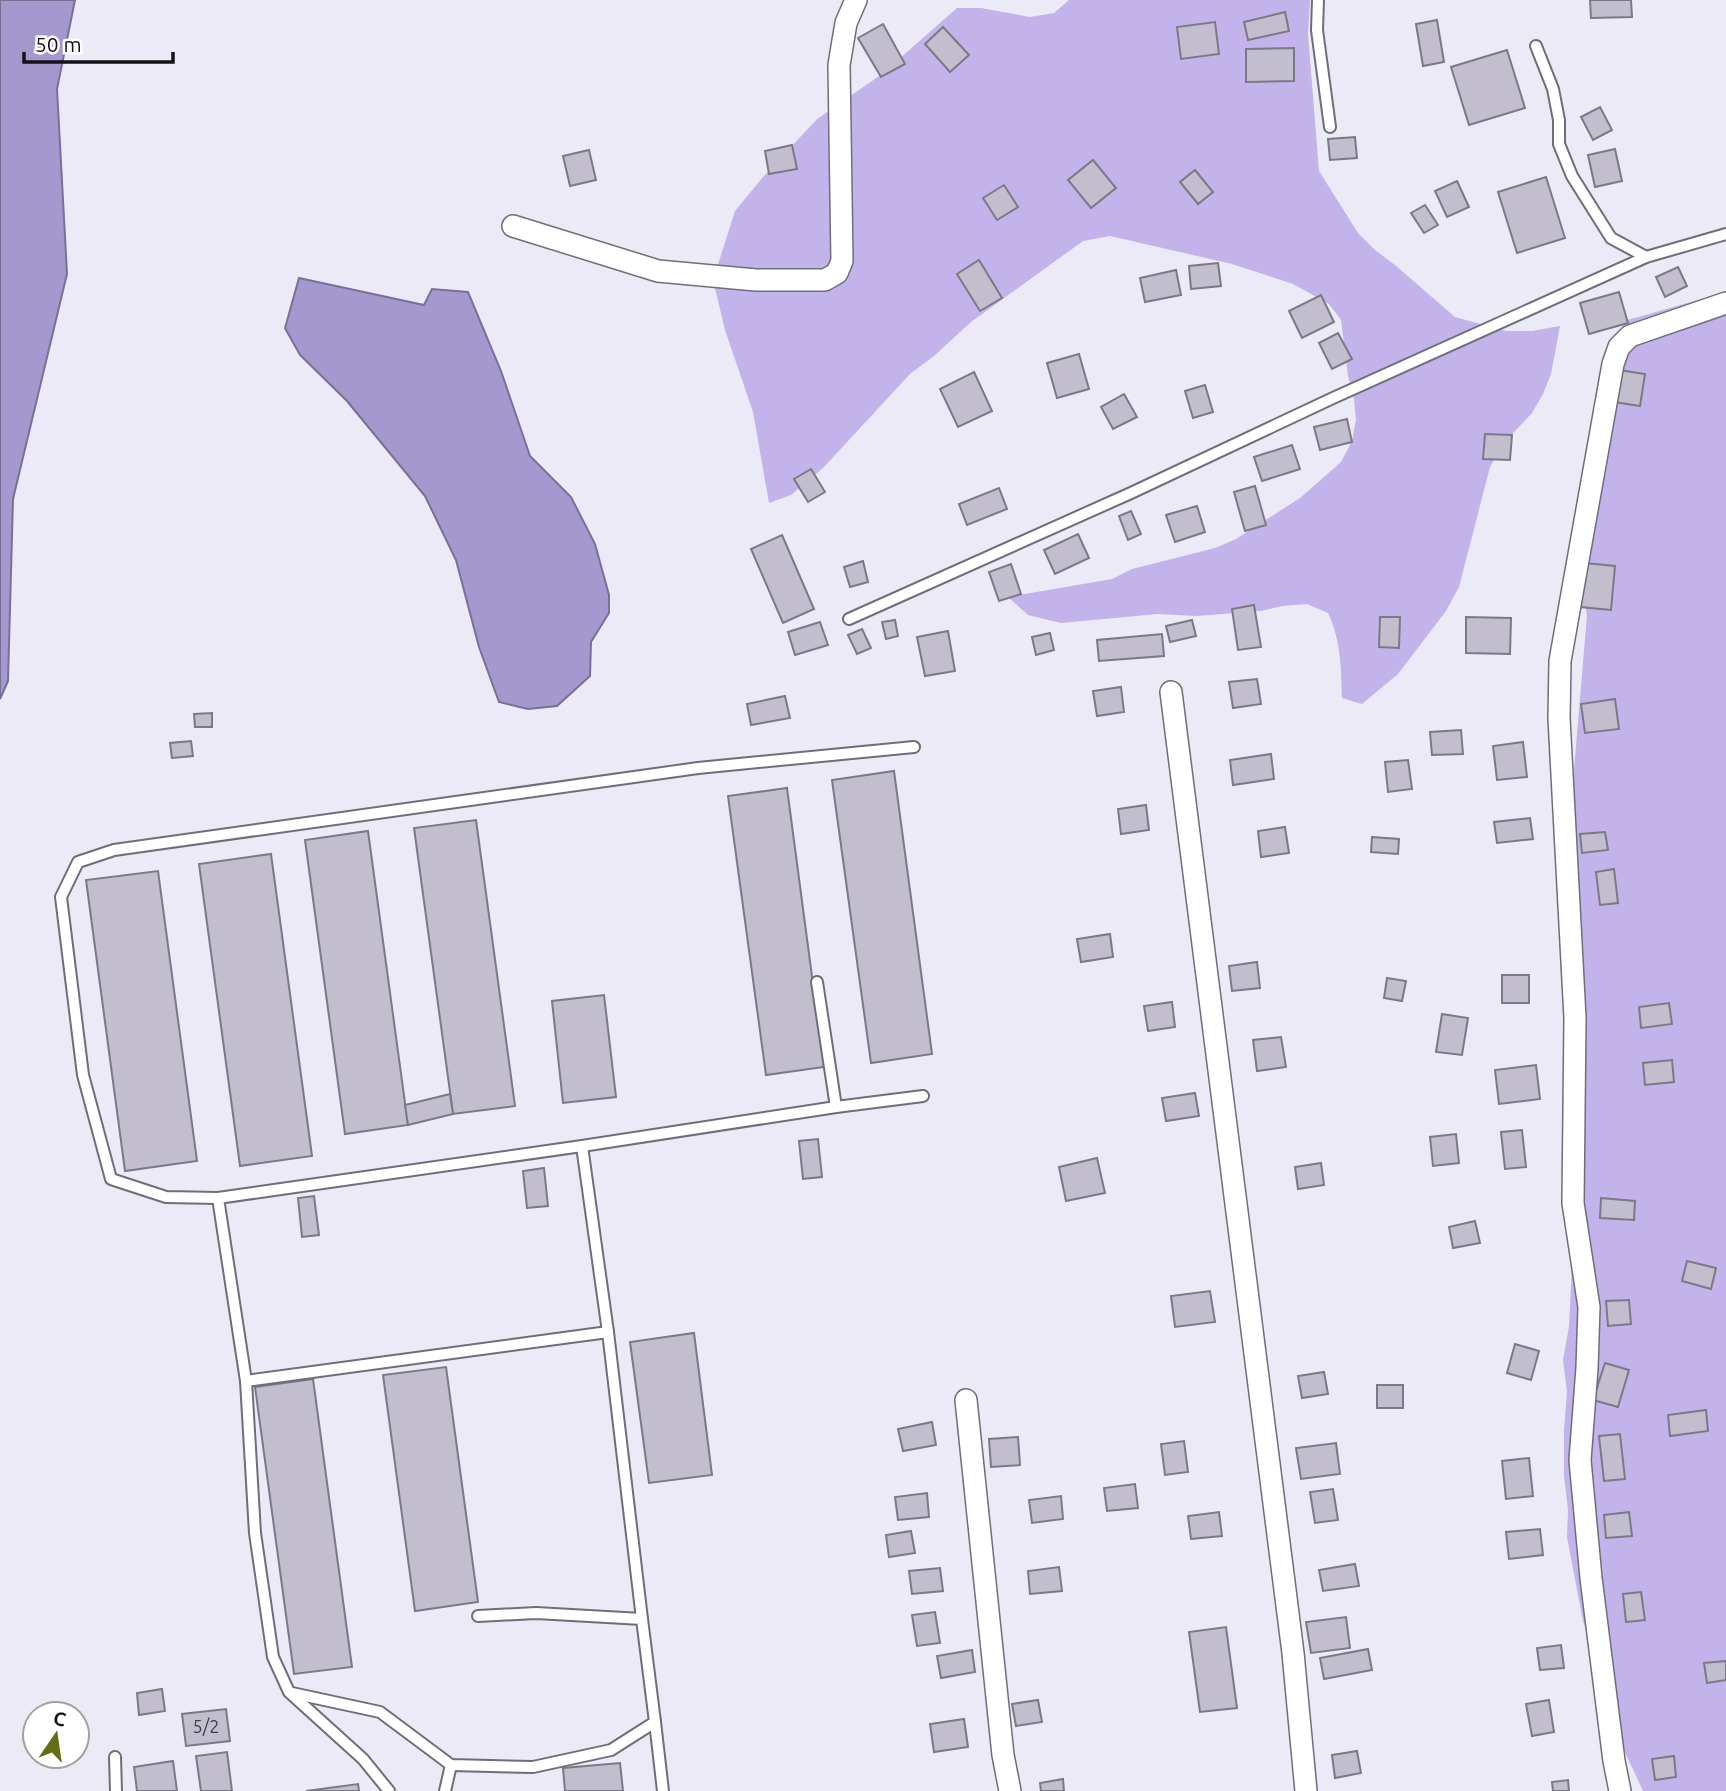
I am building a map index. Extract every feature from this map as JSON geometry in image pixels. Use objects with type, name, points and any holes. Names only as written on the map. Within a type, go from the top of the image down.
[{"type":"street","points":[[513,226],[658,271],[756,280],[825,280],[837,274],[842,261],[839,65],[846,23],[856,0]]},
{"type":"street","points":[[1620,1791],[1595,1604],[1580,1460],[1589,1307],[1573,1203],[1575,1018],[1559,718],[1560,661],[1613,364],[1619,347],[1630,337],[1726,303]]},
{"type":"street","points":[[1171,692],[1293,1653],[1306,1791]]},
{"type":"street","points":[[966,1399],[1002,1741],[1010,1791]]},
{"type":"lane","points":[[1318,0],[1317,30],[1330,127]]},
{"type":"lane","points":[[1536,47],[1553,89],[1559,120],[1559,144],[1572,176],[1611,238],[1646,257]]},
{"type":"lane","points":[[849,619],[1646,257],[1726,234]]},
{"type":"lane","points":[[914,747],[698,768],[114,850],[78,862],[61,897],[83,1075],[111,1179],[166,1197],[218,1199],[923,1096]]},
{"type":"lane","points":[[817,982],[836,1107]]},
{"type":"lane","points":[[582,1146],[608,1332],[663,1791]]},
{"type":"lane","points":[[218,1199],[246,1381],[257,1547],[273,1657],[289,1692],[363,1759],[389,1791]]},
{"type":"lane","points":[[246,1381],[608,1332]]},
{"type":"lane","points":[[478,1616],[536,1613],[642,1619]]},
{"type":"lane","points":[[289,1692],[380,1712],[451,1765],[533,1767],[611,1750],[655,1722]]},
{"type":"lane","points":[[115,1758],[116,1791]]},
{"type":"lane","points":[[445,1791],[451,1765]]},
{"type":"shaded area","points":[[0,0],[75,0],[57,89],[67,274],[13,499],[8,681],[0,699]]},
{"type":"shaded area","points":[[1069,0],[1310,0],[1308,34],[1319,171],[1358,233],[1455,317],[1506,331],[1532,331],[1560,326],[1551,374],[1543,394],[1532,413],[1501,446],[1490,467],[1459,587],[1446,611],[1398,674],[1362,704],[1342,698],[1340,654],[1332,623],[1328,613],[1307,604],[1197,616],[1157,614],[1061,623],[1028,615],[1008,597],[1112,579],[1132,569],[1215,548],[1236,539],[1300,498],[1341,462],[1352,441],[1356,419],[1341,320],[1329,304],[1293,284],[1232,264],[1110,236],[1083,241],[971,322],[910,374],[824,467],[791,495],[769,503],[753,412],[725,330],[713,280],[735,211],[817,119],[882,74],[957,8],[981,8],[1030,17],[1054,13]]},
{"type":"shaded area","points":[[299,278],[424,305],[432,289],[468,292],[501,371],[530,456],[571,497],[595,544],[609,595],[609,613],[591,642],[590,676],[557,706],[528,709],[499,702],[479,647],[456,560],[425,496],[347,401],[300,355],[285,328]]},
{"type":"shaded area","points":[[1726,292],[1726,1791],[1643,1791],[1623,1748],[1583,1621],[1567,1537],[1564,1429],[1567,1392],[1563,1360],[1569,1326],[1573,1247],[1570,817],[1587,615],[1578,568],[1585,493],[1624,321]]},
{"type":"building","points":[[1590,0],[1631,0],[1632,17],[1591,18]]},
{"type":"building","points":[[1285,12],[1289,31],[1248,40],[1244,22]]},
{"type":"building","points":[[1437,20],[1444,62],[1423,66],[1416,24]]},
{"type":"building","points":[[1215,22],[1219,54],[1181,59],[1177,27]]},
{"type":"building","points":[[883,24],[905,64],[881,77],[858,38]]},
{"type":"building","points":[[943,27],[969,55],[950,72],[925,44]]},
{"type":"building","points":[[1294,48],[1294,81],[1246,82],[1246,49]]},
{"type":"building","points":[[1507,50],[1525,108],[1469,125],[1451,67]]},
{"type":"building","points":[[1600,107],[1612,130],[1593,140],[1581,117]]},
{"type":"building","points":[[1355,137],[1357,158],[1330,160],[1328,139]]},
{"type":"building","points":[[792,145],[797,169],[769,174],[765,151]]},
{"type":"building","points":[[1615,149],[1622,181],[1595,187],[1588,155]]},
{"type":"building","points":[[589,150],[596,180],[570,186],[563,156]]},
{"type":"building","points":[[1093,160],[1116,188],[1091,208],[1068,180]]},
{"type":"building","points":[[1195,170],[1213,192],[1198,204],[1180,182]]},
{"type":"building","points":[[1546,177],[1565,238],[1517,253],[1498,192]]},
{"type":"building","points":[[1457,181],[1469,207],[1447,217],[1435,191]]},
{"type":"building","points":[[1004,185],[1018,207],[997,220],[983,198]]},
{"type":"building","points":[[1425,205],[1438,225],[1424,233],[1411,213]]},
{"type":"building","points":[[979,260],[1002,298],[980,311],[957,274]]},
{"type":"building","points":[[1218,263],[1221,286],[1191,289],[1189,266]]},
{"type":"building","points":[[1678,267],[1687,286],[1665,297],[1656,277]]},
{"type":"building","points":[[1176,270],[1181,295],[1145,302],[1140,278]]},
{"type":"building","points":[[1619,292],[1628,323],[1589,334],[1580,303]]},
{"type":"building","points":[[1321,295],[1334,322],[1302,338],[1289,311]]},
{"type":"building","points":[[1338,333],[1352,359],[1332,369],[1319,343]]},
{"type":"building","points":[[1079,354],[1089,389],[1057,398],[1047,363]]},
{"type":"building","points":[[1619,370],[1645,374],[1640,406],[1614,402]]},
{"type":"building","points":[[974,372],[992,411],[958,427],[940,389]]},
{"type":"building","points":[[1205,385],[1213,412],[1193,418],[1185,391]]},
{"type":"building","points":[[1124,394],[1137,417],[1113,429],[1101,407]]},
{"type":"building","points":[[1347,419],[1352,442],[1320,450],[1314,427]]},
{"type":"building","points":[[1485,434],[1512,435],[1510,460],[1483,459]]},
{"type":"building","points":[[1292,445],[1300,469],[1262,481],[1254,457]]},
{"type":"building","points":[[811,469],[825,492],[808,502],[794,479]]},
{"type":"building","points":[[1255,486],[1266,525],[1245,531],[1234,492]]},
{"type":"building","points":[[999,488],[1007,509],[967,525],[959,504]]},
{"type":"building","points":[[1197,506],[1205,532],[1175,542],[1166,515]]},
{"type":"building","points":[[1131,511],[1141,534],[1128,540],[1119,516]]},
{"type":"building","points":[[1078,534],[1089,558],[1055,574],[1044,550]]},
{"type":"building","points":[[782,535],[814,609],[783,623],[751,549]]},
{"type":"building","points":[[863,561],[868,582],[850,587],[844,567]]},
{"type":"building","points":[[1585,563],[1615,566],[1611,610],[1580,607]]},
{"type":"building","points":[[1011,564],[1021,594],[999,601],[989,572]]},
{"type":"building","points":[[1254,605],[1261,647],[1238,650],[1232,609]]},
{"type":"building","points":[[1380,617],[1400,617],[1399,648],[1379,647]]},
{"type":"building","points":[[1466,617],[1511,618],[1510,654],[1466,653]]},
{"type":"building","points":[[895,620],[898,636],[886,639],[882,622]]},
{"type":"building","points":[[1192,620],[1196,636],[1170,642],[1166,626]]},
{"type":"building","points":[[820,622],[828,645],[795,655],[788,632]]},
{"type":"building","points":[[862,629],[871,648],[857,654],[848,635]]},
{"type":"building","points":[[948,631],[955,671],[925,676],[917,637]]},
{"type":"building","points":[[1050,633],[1054,650],[1036,655],[1032,637]]},
{"type":"building","points":[[1162,634],[1164,656],[1099,661],[1097,640]]},
{"type":"building","points":[[1257,679],[1261,704],[1233,708],[1229,682]]},
{"type":"building","points":[[1121,687],[1124,712],[1097,716],[1093,691]]},
{"type":"building","points":[[785,696],[790,718],[751,725],[747,704]]},
{"type":"building","points":[[1615,699],[1619,729],[1585,733],[1581,704]]},
{"type":"building","points":[[212,713],[212,727],[195,727],[194,714]]},
{"type":"building","points":[[1461,730],[1463,754],[1432,755],[1430,732]]},
{"type":"building","points":[[191,741],[193,756],[172,758],[170,743]]},
{"type":"building","points":[[1523,742],[1527,777],[1497,780],[1493,746]]},
{"type":"building","points":[[1271,754],[1274,779],[1233,785],[1230,760]]},
{"type":"building","points":[[1408,760],[1412,789],[1388,792],[1385,762]]},
{"type":"building","points":[[894,771],[932,1054],[871,1063],[832,780]]},
{"type":"building","points":[[787,788],[824,1067],[766,1075],[728,796]]},
{"type":"building","points":[[1146,805],[1149,830],[1121,834],[1118,809]]},
{"type":"building","points":[[1530,818],[1533,839],[1497,843],[1494,822]]},
{"type":"building","points":[[476,820],[515,1106],[453,1114],[414,828]]},
{"type":"building","points":[[1285,827],[1289,853],[1261,857],[1258,831]]},
{"type":"building","points":[[368,831],[408,1125],[345,1134],[305,840]]},
{"type":"building","points":[[1605,832],[1608,850],[1582,853],[1580,834]]},
{"type":"building","points":[[1372,837],[1399,839],[1398,854],[1371,852]]},
{"type":"building","points":[[271,854],[312,1156],[240,1166],[199,864]]},
{"type":"building","points":[[1614,869],[1618,903],[1600,905],[1596,872]]},
{"type":"building","points":[[158,871],[197,1161],[125,1171],[86,880]]},
{"type":"building","points":[[1110,934],[1113,957],[1081,962],[1077,939]]},
{"type":"building","points":[[1257,962],[1260,988],[1232,991],[1229,966]]},
{"type":"building","points":[[1502,975],[1529,975],[1529,1003],[1502,1003]]},
{"type":"building","points":[[1387,978],[1406,981],[1402,1001],[1384,998]]},
{"type":"building","points":[[604,995],[616,1097],[563,1103],[552,1001]]},
{"type":"building","points":[[1172,1002],[1175,1027],[1148,1031],[1144,1006]]},
{"type":"building","points":[[1669,1003],[1672,1024],[1641,1028],[1639,1007]]},
{"type":"building","points":[[1442,1014],[1468,1018],[1462,1055],[1436,1052]]},
{"type":"building","points":[[1281,1037],[1286,1067],[1257,1071],[1253,1040]]},
{"type":"building","points":[[1672,1060],[1674,1082],[1645,1085],[1643,1063]]},
{"type":"building","points":[[1536,1065],[1540,1099],[1499,1104],[1495,1070]]},
{"type":"building","points":[[1195,1093],[1199,1116],[1166,1121],[1162,1098]]},
{"type":"building","points":[[450,1094],[453,1114],[408,1125],[405,1105]]},
{"type":"building","points":[[1522,1130],[1526,1167],[1505,1169],[1501,1132]]},
{"type":"building","points":[[1456,1134],[1459,1163],[1433,1166],[1430,1137]]},
{"type":"building","points":[[818,1139],[822,1177],[803,1179],[799,1141]]},
{"type":"building","points":[[1097,1158],[1105,1193],[1066,1201],[1059,1167]]},
{"type":"building","points":[[1321,1163],[1324,1185],[1298,1189],[1295,1167]]},
{"type":"building","points":[[544,1168],[548,1206],[527,1208],[523,1171]]},
{"type":"building","points":[[314,1196],[319,1235],[302,1237],[298,1198]]},
{"type":"building","points":[[1601,1198],[1635,1201],[1634,1220],[1600,1218]]},
{"type":"building","points":[[1475,1221],[1480,1243],[1453,1248],[1449,1227]]},
{"type":"building","points":[[1687,1261],[1716,1268],[1711,1289],[1682,1281]]},
{"type":"building","points":[[1210,1291],[1215,1322],[1175,1327],[1171,1296]]},
{"type":"building","points":[[1629,1300],[1631,1324],[1608,1326],[1606,1301]]},
{"type":"building","points":[[694,1333],[712,1475],[649,1483],[630,1342]]},
{"type":"building","points":[[1515,1344],[1539,1351],[1531,1380],[1507,1373]]},
{"type":"building","points":[[1605,1363],[1629,1370],[1618,1407],[1593,1400]]},
{"type":"building","points":[[446,1367],[478,1602],[415,1611],[383,1375]]},
{"type":"building","points":[[1324,1372],[1328,1394],[1302,1398],[1298,1376]]},
{"type":"building","points":[[313,1379],[352,1667],[294,1674],[255,1387]]},
{"type":"building","points":[[1377,1385],[1403,1385],[1403,1408],[1377,1408]]},
{"type":"building","points":[[1706,1410],[1708,1431],[1670,1436],[1668,1415]]},
{"type":"building","points":[[932,1422],[936,1445],[903,1451],[898,1429]]},
{"type":"building","points":[[1620,1434],[1625,1479],[1604,1481],[1599,1436]]},
{"type":"building","points":[[1018,1437],[1020,1465],[991,1467],[989,1439]]},
{"type":"building","points":[[1184,1441],[1188,1472],[1165,1475],[1161,1444]]},
{"type":"building","points":[[1336,1443],[1340,1474],[1301,1479],[1296,1448]]},
{"type":"building","points":[[1529,1458],[1533,1496],[1506,1499],[1502,1461]]},
{"type":"building","points":[[1135,1484],[1138,1508],[1107,1511],[1104,1488]]},
{"type":"building","points":[[1333,1489],[1338,1520],[1315,1523],[1310,1492]]},
{"type":"building","points":[[927,1493],[929,1517],[898,1520],[895,1497]]},
{"type":"building","points":[[1061,1496],[1063,1519],[1032,1523],[1029,1500]]},
{"type":"building","points":[[1219,1512],[1222,1536],[1191,1539],[1188,1516]]},
{"type":"building","points":[[1629,1512],[1632,1536],[1606,1538],[1604,1515]]},
{"type":"building","points":[[1540,1529],[1543,1555],[1509,1559],[1506,1532]]},
{"type":"building","points":[[911,1531],[915,1553],[889,1557],[886,1535]]},
{"type":"building","points":[[1355,1564],[1359,1586],[1323,1591],[1319,1570]]},
{"type":"building","points":[[1059,1567],[1062,1591],[1030,1594],[1028,1571]]},
{"type":"building","points":[[940,1568],[943,1591],[912,1594],[909,1571]]},
{"type":"building","points":[[1641,1592],[1645,1620],[1626,1622],[1623,1594]]},
{"type":"building","points":[[935,1612],[940,1643],[917,1646],[912,1615]]},
{"type":"building","points":[[1346,1617],[1350,1648],[1311,1653],[1306,1622]]},
{"type":"building","points":[[1226,1627],[1237,1708],[1200,1712],[1189,1632]]},
{"type":"building","points":[[1561,1645],[1564,1668],[1540,1670],[1537,1648]]},
{"type":"building","points":[[1368,1649],[1372,1670],[1324,1679],[1320,1658]]},
{"type":"building","points":[[972,1650],[975,1672],[941,1678],[937,1656]]},
{"type":"building","points":[[1726,1661],[1726,1680],[1707,1683],[1704,1663]]},
{"type":"building","points":[[162,1689],[165,1711],[139,1715],[137,1693]]},
{"type":"building","points":[[1038,1700],[1042,1722],[1016,1726],[1012,1704]]},
{"type":"building","points":[[1549,1700],[1554,1732],[1532,1736],[1526,1704]]},
{"type":"building","points":[[226,1709],[230,1741],[186,1746],[182,1714]]},
{"type":"building","points":[[964,1719],[968,1747],[934,1752],[930,1724]]},
{"type":"building","points":[[1357,1751],[1361,1773],[1335,1778],[1332,1755]]},
{"type":"building","points":[[227,1752],[232,1791],[201,1791],[196,1756]]},
{"type":"building","points":[[1674,1756],[1676,1777],[1655,1780],[1652,1759]]},
{"type":"building","points":[[173,1761],[177,1791],[137,1791],[134,1767]]},
{"type":"building","points":[[620,1763],[623,1791],[565,1791],[563,1768]]},
{"type":"building","points":[[1063,1779],[1064,1791],[1041,1791],[1040,1783]]},
{"type":"building","points":[[1568,1780],[1569,1791],[1553,1791],[1552,1782]]},
{"type":"building","points":[[358,1784],[359,1791],[306,1791]]}]
